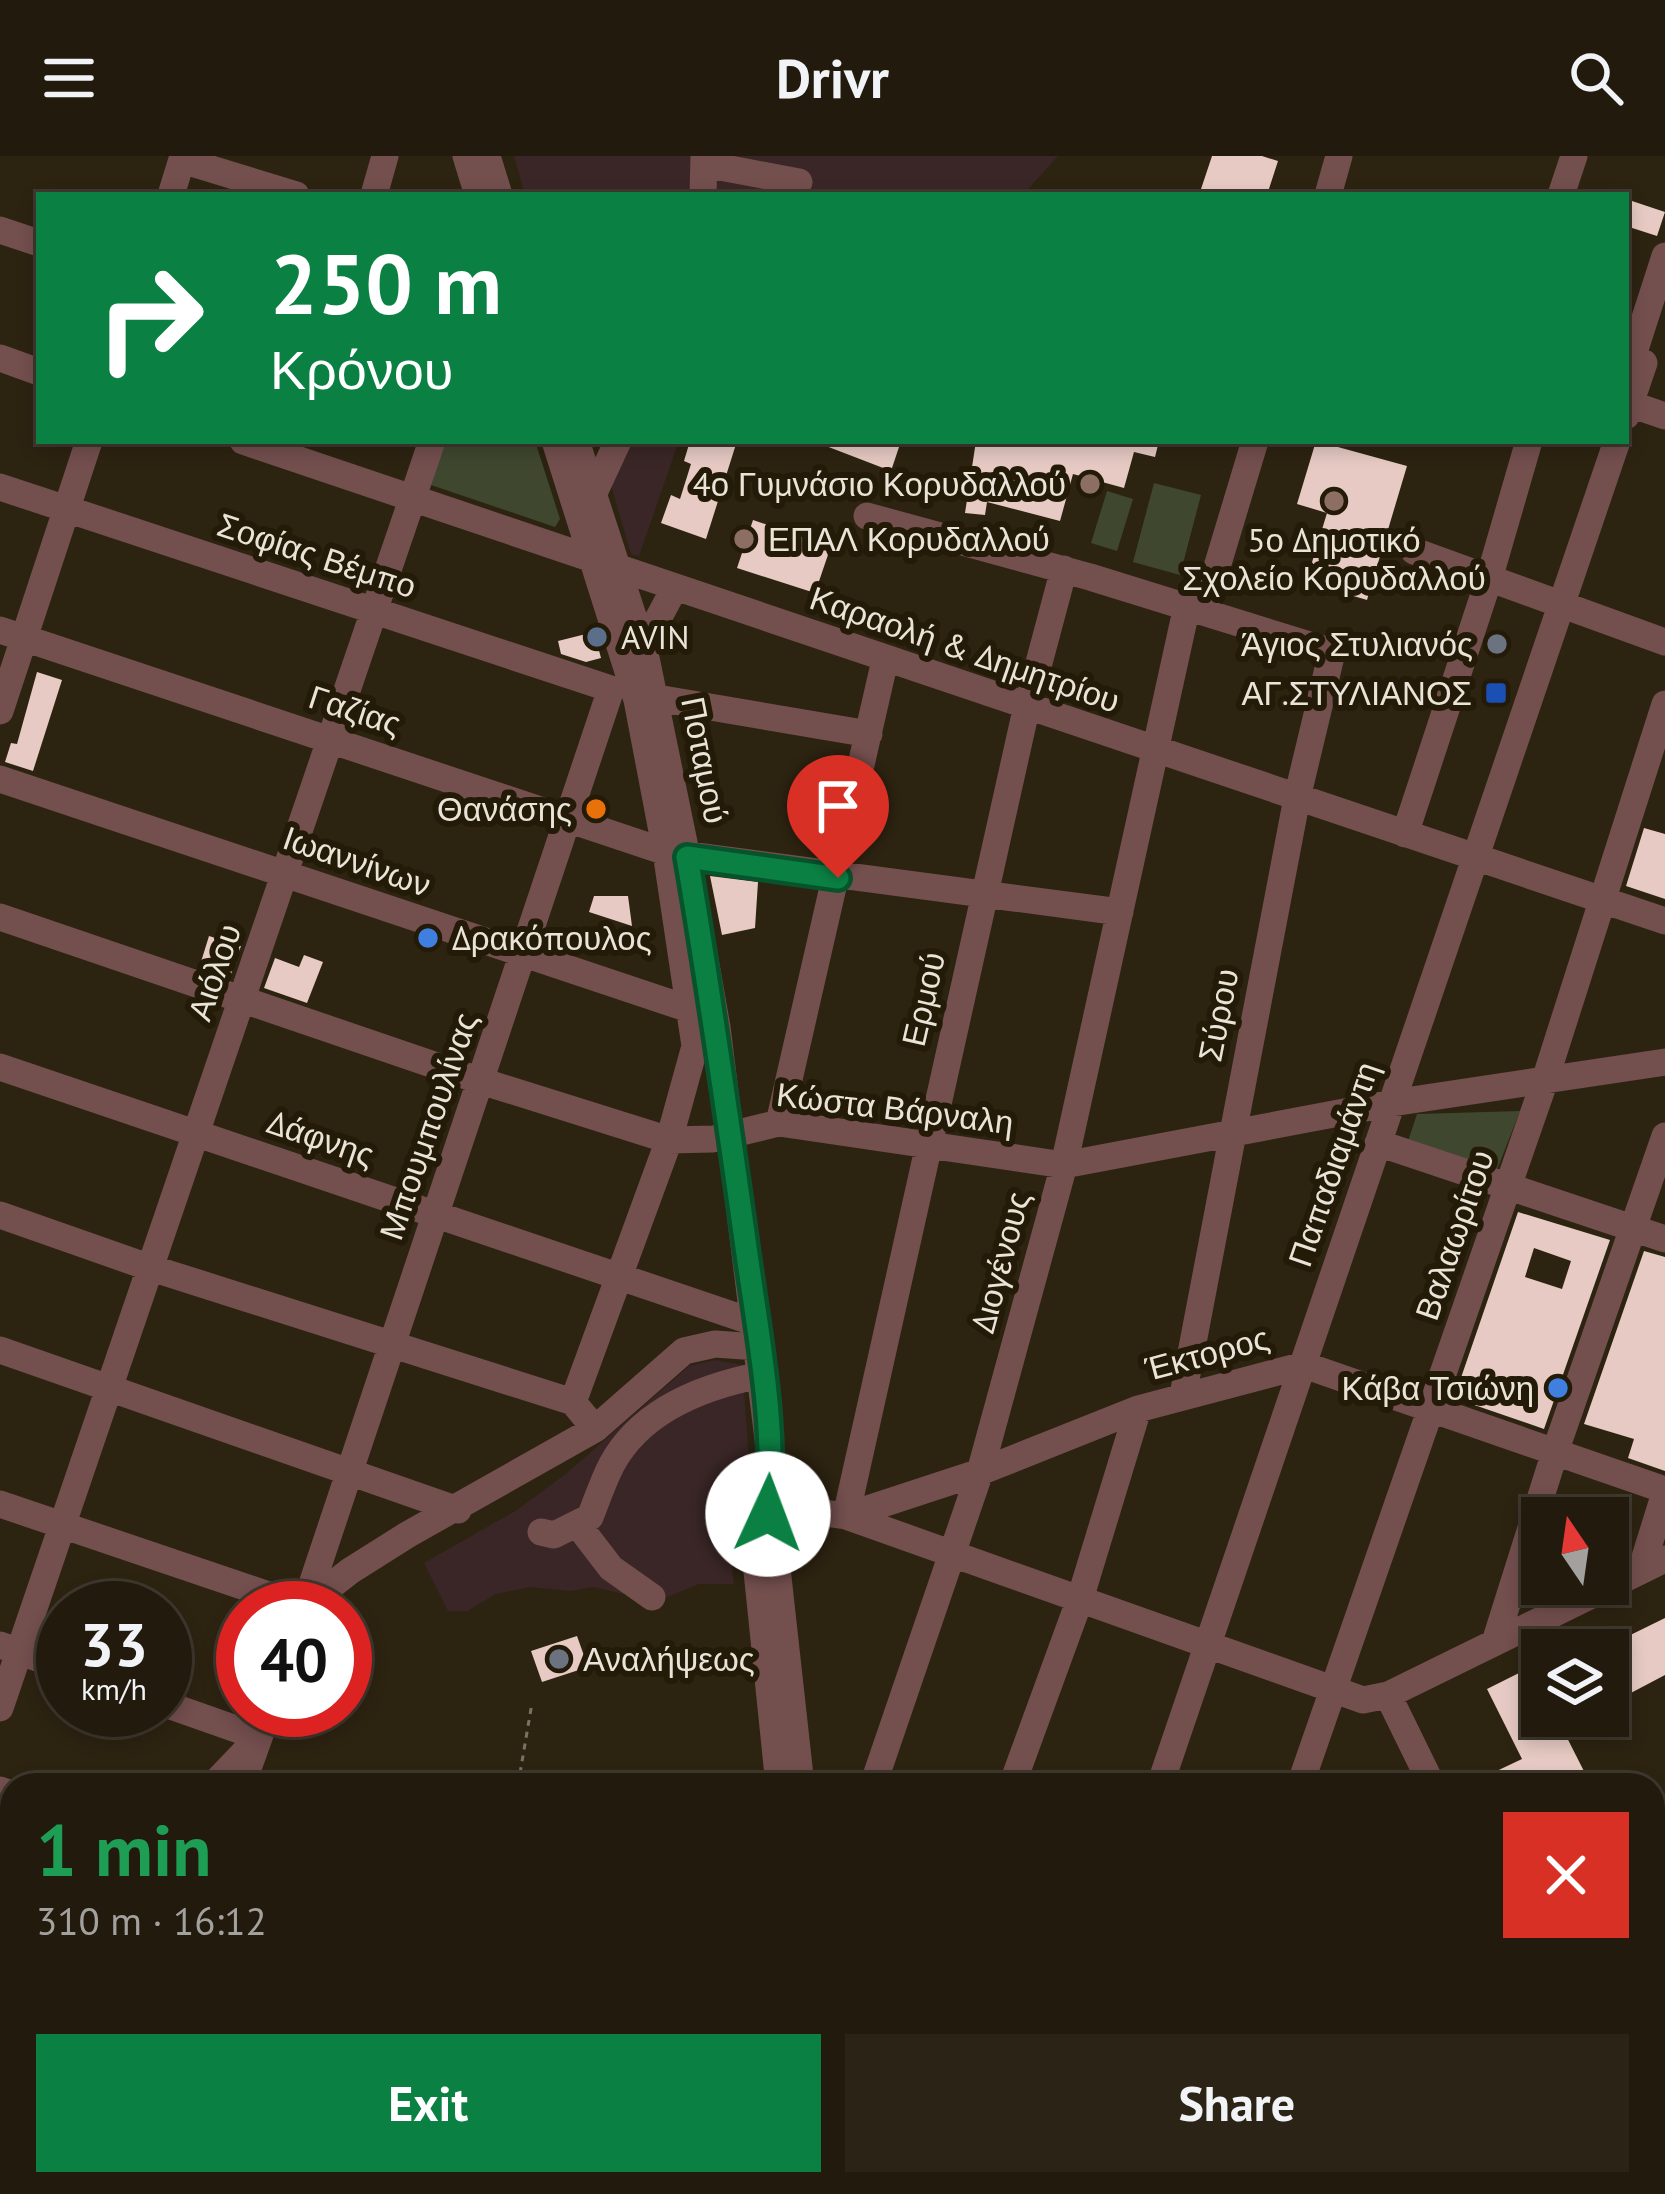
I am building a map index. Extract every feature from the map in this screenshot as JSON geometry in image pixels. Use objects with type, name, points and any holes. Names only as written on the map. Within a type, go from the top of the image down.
[{"type":"street","points":[[375,192],[385,156]]},
{"type":"street","points":[[466,156],[477,192]]},
{"type":"street","points":[[487,156],[498,192]]},
{"type":"street","points":[[1329,192],[1340,156]]},
{"type":"street","points":[[1562,192],[1574,156]]},
{"type":"street","points":[[171,192],[183,158],[287,192]]},
{"type":"street","points":[[704,192],[704,160],[799,182]]},
{"type":"street","points":[[0,230],[36,242]]},
{"type":"street","points":[[1629,395],[1665,256]]},
{"type":"street","points":[[1629,396],[1665,302]]},
{"type":"street","points":[[0,358],[36,370]]},
{"type":"street","points":[[1629,399],[1665,416]]},
{"type":"street","points":[[0,711],[12,634],[67,509],[88,444]]},
{"type":"street","name":"Καραολή & Δημητρίου","points":[[252,444],[1665,921]]},
{"type":"street","name":"Αιόλου","points":[[0,1708],[10,1648],[63,1526],[431,444]]},
{"type":"street","name":"Ποταμού","points":[[556,444],[639,643]]},
{"type":"street","name":"Ποταμού","points":[[577,444],[593,495],[604,565],[630,609],[639,643],[634,690],[677,855],[730,1135],[770,1455],[766,1522],[755,1552],[778,1773]]},
{"type":"street","points":[[593,495],[617,444]]},
{"type":"street","name":"Διογένους","points":[[877,1773],[980,1472],[1064,1165],[1158,751],[1196,608],[1254,444]]},
{"type":"street","points":[[1405,834],[1528,444]]},
{"type":"street","name":"Παπαδιαμάντη","points":[[1573,566],[1606,444]]},
{"type":"street","name":"Παπαδιαμάντη","points":[[1164,1773],[1616,444]]},
{"type":"street","name":"Σοφίας Βέμπο","points":[[0,487],[580,679],[869,734]]},
{"type":"street","points":[[867,516],[1196,608]]},
{"type":"street","points":[[1414,550],[1665,642]]},
{"type":"street","name":"Ερμού","points":[[846,1516],[1027,707],[1064,569]]},
{"type":"street","points":[[580,679],[639,643],[674,589]]},
{"type":"street","name":"Σύρου","points":[[1183,1395],[1297,798],[1332,652],[1196,608]]},
{"type":"street","name":"Γαζίας","points":[[12,634],[677,855],[1120,912]]},
{"type":"street","points":[[779,1123],[885,660]]},
{"type":"street","name":"Μπουμπουλίνας","points":[[313,1581],[570,819],[634,690]]},
{"type":"street","name":"Βαλαωρίτου","points":[[1304,1773],[1546,1080],[1665,704]]},
{"type":"street","name":"Ιωαννίνων","points":[[0,779],[692,1010]]},
{"type":"street","name":"Ποταμού","points":[[573,1402],[693,1062],[677,855]]},
{"type":"street","name":"Κώστα Βάρναλη","points":[[0,917],[669,1140],[695,1141],[779,1123],[1064,1165],[1392,1103],[1665,1062]]},
{"type":"street","name":"Δάφνης","points":[[0,1067],[618,1276],[759,1348]]},
{"type":"street","points":[[1495,1642],[1555,1452],[1665,1136]]},
{"type":"street","points":[[1378,1143],[1665,1238]]},
{"type":"street","points":[[0,1215],[573,1402],[595,1429]]},
{"type":"street","points":[[337,1581],[407,1535],[595,1429],[685,1351],[715,1344],[759,1348]]},
{"type":"street","points":[[541,1532],[554,1534],[590,1517],[612,1465],[660,1411],[699,1393],[759,1348]]},
{"type":"street","points":[[0,1350],[458,1510]]},
{"type":"street","name":"Έκτορος","points":[[766,1522],[803,1510],[846,1516],[980,1472],[1138,1409],[1304,1365],[1665,1491]]},
{"type":"street","points":[[1016,1773],[1079,1599],[1138,1409]]},
{"type":"street","points":[[846,1516],[1364,1700],[1388,1695],[1653,1564],[1665,1491]]},
{"type":"street","points":[[0,1504],[227,1581]]},
{"type":"street","name":"Ποταμού","points":[[766,1522],[775,1550],[800,1773]]},
{"type":"street","points":[[578,1526],[611,1568],[652,1598]]},
{"type":"street","points":[[1388,1695],[1426,1773]]},
{"type":"street","points":[[192,1713],[259,1738]]},
{"type":"street","points":[[225,1773],[259,1738]]},
{"type":"street","points":[[246,1773],[259,1738]]},
{"type":"path","points":[[520,1773],[532,1703]]},
{"type":"shaded area","points":[[514,156],[1058,156],[1026,192],[524,192]]},
{"type":"shaded area","points":[[599,444],[678,444],[639,556],[631,554]]},
{"type":"shaded area","points":[[715,1360],[742,1365],[751,1486],[726,1520],[734,1584],[699,1584],[665,1598],[646,1599],[593,1587],[571,1591],[530,1587],[496,1594],[467,1611],[448,1611],[424,1563],[517,1510],[567,1473],[689,1366]]},
{"type":"green space","points":[[441,444],[536,444],[560,519],[555,527],[428,484]]},
{"type":"green space","points":[[1154,483],[1201,495],[1180,575],[1133,562]]},
{"type":"green space","points":[[1107,491],[1133,499],[1117,551],[1091,543]]},
{"type":"green space","points":[[1520,1111],[1493,1180],[1405,1150],[1417,1114]]},
{"type":"building","points":[[1212,156],[1262,156],[1278,161],[1268,192],[1200,192]]},
{"type":"building","points":[[1629,200],[1665,212],[1657,236],[1629,227]]},
{"type":"building","points":[[689,444],[736,444],[706,539],[661,523],[671,495],[680,499],[691,464],[684,461]]},
{"type":"building","points":[[821,444],[900,444],[891,471]]},
{"type":"building","points":[[976,444],[1158,444],[1155,457],[1134,452],[1124,488],[1073,474],[1060,521],[987,502],[985,515],[965,513]]},
{"type":"building","points":[[1315,444],[1407,466],[1367,600],[1306,582],[1327,513],[1297,504]]},
{"type":"building","points":[[753,520],[831,546],[815,593],[737,568]]},
{"type":"building","points":[[594,632],[601,658],[586,662],[561,654],[558,641]]},
{"type":"building","points":[[37,672],[62,680],[33,771],[5,762],[11,743],[17,744]]},
{"type":"building","points":[[1644,828],[1665,834],[1665,899],[1626,886]]},
{"type":"building","points":[[710,876],[758,882],[755,928],[722,935]]},
{"type":"building","points":[[594,896],[628,896],[632,926],[589,912]]},
{"type":"building","points":[[209,936],[241,946],[231,974],[200,965]]},
{"type":"building","points":[[304,955],[323,962],[307,1003],[264,988],[275,958],[299,967]]},
{"type":"building","points":[[1518,1212],[1610,1240],[1544,1429],[1454,1398]],"holes":[[[1534,1248],[1571,1261],[1562,1289],[1525,1277]]]},
{"type":"building","points":[[1644,1251],[1665,1257],[1665,1471],[1628,1458],[1634,1439],[1584,1424]]},
{"type":"building","points":[[1665,1618],[1665,1675],[1629,1694],[1629,1636]]},
{"type":"building","name":"Αναλήψεως","points":[[577,1636],[588,1667],[542,1682],[531,1651]]},
{"type":"building","points":[[1521,1672],[1521,1737],[1567,1737],[1585,1773],[1492,1773],[1522,1759],[1487,1689]]},
{"type":"place","name":"4ο Γυμνάσιο Κορυδαλλού","points":[[1090,484]]},
{"type":"place","name":"5ο Δημοτικό Σχολείο Κορυδαλλού","points":[[1334,501]]},
{"type":"place","name":"ΕΠΑΛ Κορυδαλλού","points":[[744,539]]},
{"type":"place","name":"AVIN","points":[[597,637]]},
{"type":"place","name":"Άγιος Στυλιανός","points":[[1497,644]]},
{"type":"place","name":"ΑΓ.ΣΤΥΛΙΑΝΟΣ","points":[[1496,693]]},
{"type":"place","name":"Θανάσης","points":[[596,809]]},
{"type":"place","name":"Δρακόπουλος","points":[[428,938]]},
{"type":"place","name":"Κάβα Τσιώνη","points":[[1558,1388]]},
{"type":"place","name":"Αναλήψεως","points":[[559,1659]]},
{"type":"route","points":[[768,1514],[770,1455],[756,1323],[717,1027],[687,857],[838,878]]}]
